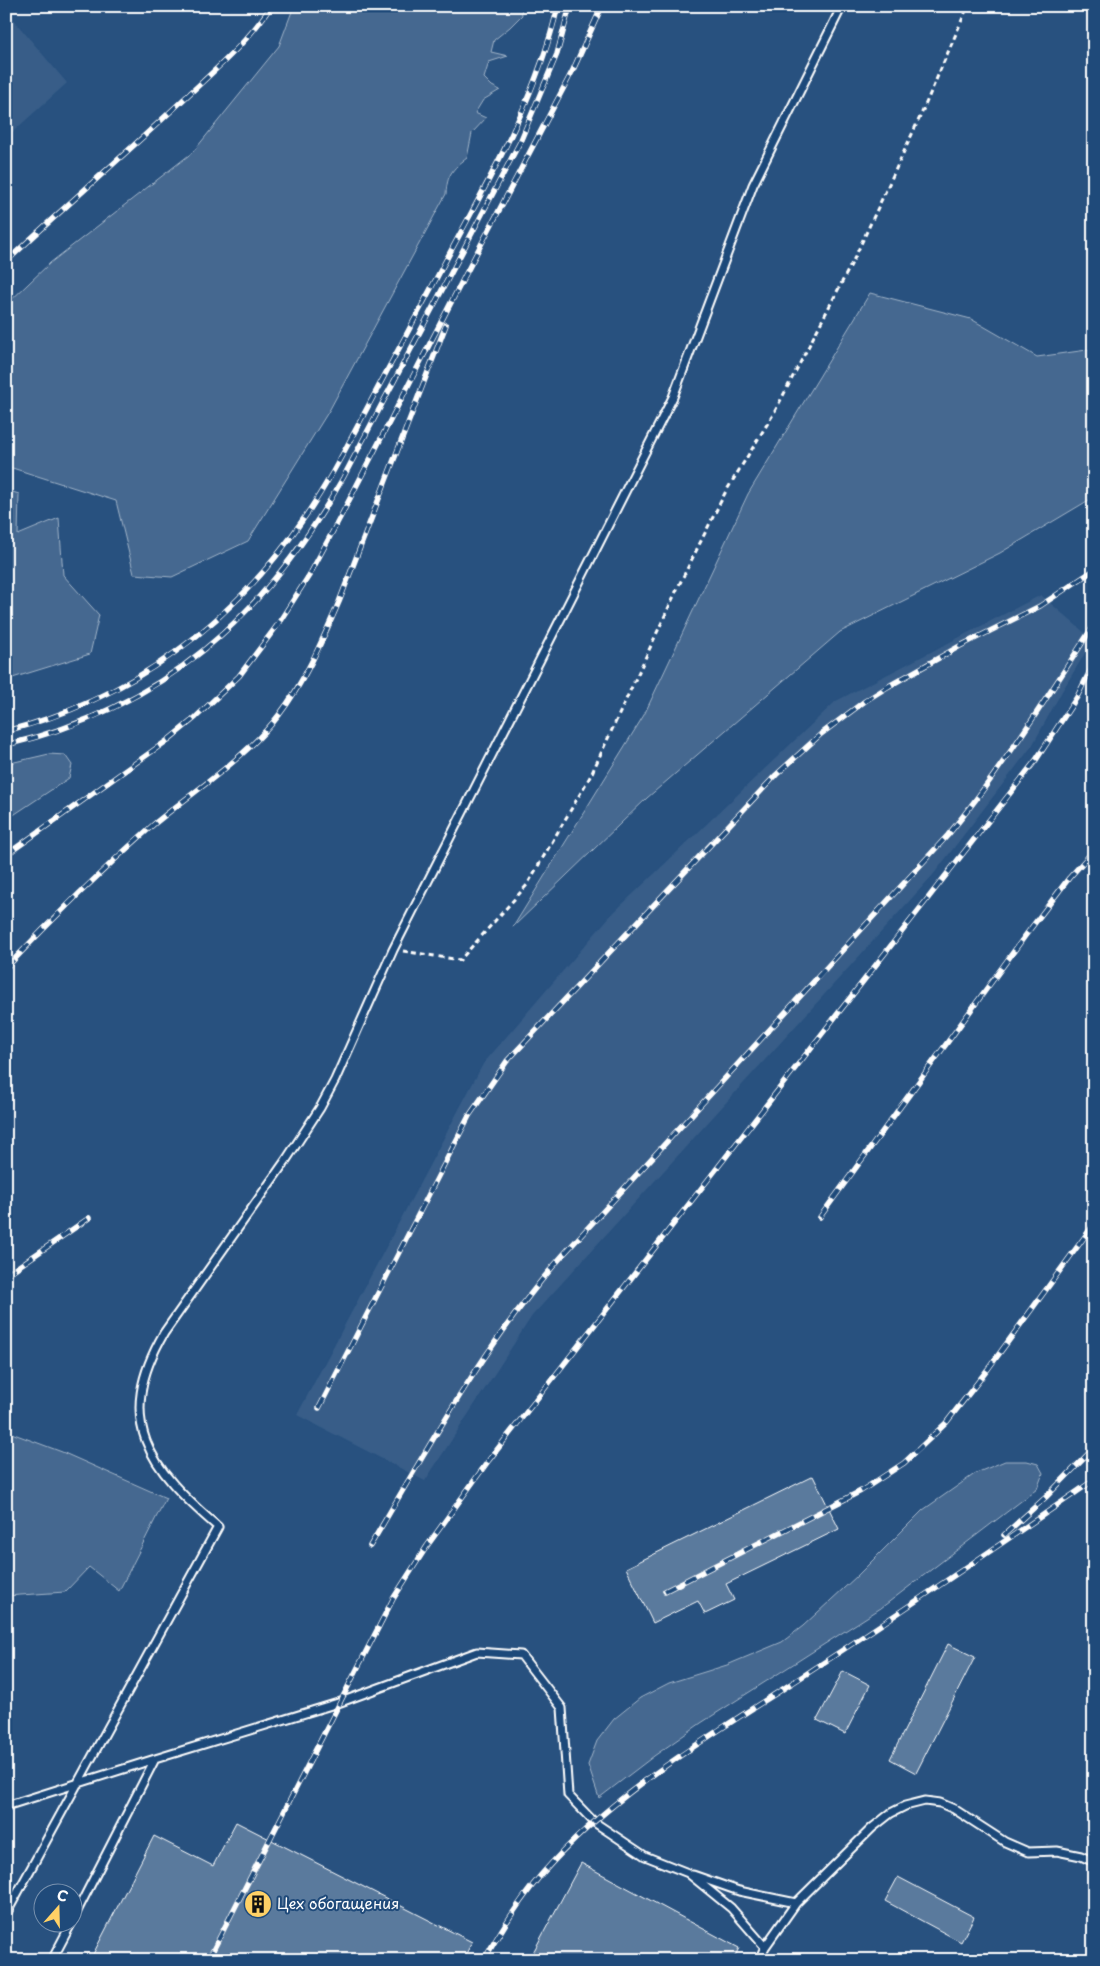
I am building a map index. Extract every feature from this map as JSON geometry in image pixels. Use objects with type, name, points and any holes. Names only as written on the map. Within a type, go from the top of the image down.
[{"type":"lane","points":[[6,1914],[218,1527],[191,1504],[171,1483],[155,1461],[144,1437],[140,1415],[140,1394],[145,1372],[153,1351],[164,1332],[286,1160],[320,1108],[335,1080],[393,950],[673,397],[753,185],[842,6]]},
{"type":"lane","points":[[6,1806],[338,1702],[477,1652],[522,1655],[562,1708],[568,1795],[594,1822],[645,1856],[739,1891],[796,1903]]},
{"type":"lane","points":[[82,1902],[155,1759]]},
{"type":"lane","points":[[759,1960],[765,1947],[796,1903],[872,1828],[905,1806],[925,1801],[940,1803],[954,1809],[1005,1842],[1023,1850],[1040,1853],[1057,1851],[1081,1856],[1094,1862]]},
{"type":"lane","points":[[688,1873],[731,1908],[765,1947]]},
{"type":"lane","points":[[52,1960],[66,1934]]},
{"type":"path","points":[[393,950],[460,960],[527,885],[591,775],[680,583],[725,493],[774,413],[856,257],[920,118],[968,6]]},
{"type":"shaded area","points":[[294,6],[521,6],[522,15],[494,40],[491,52],[508,56],[489,62],[484,78],[492,86],[500,90],[483,100],[475,113],[486,118],[472,133],[467,158],[451,173],[446,194],[330,409],[248,541],[172,577],[134,574],[116,501],[6,466],[6,305],[50,263],[193,152],[279,46]]},
{"type":"shaded area","points":[[6,11],[67,83],[6,138]]},
{"type":"shaded area","points":[[870,293],[971,319],[1037,357],[1094,349],[1094,497],[1000,553],[840,632],[647,798],[513,927],[644,715],[748,494]]},
{"type":"shaded area","points":[[6,490],[19,494],[18,535],[59,518],[63,575],[99,615],[90,654],[6,680]]},
{"type":"shaded area","points":[[1041,595],[1093,640],[1032,746],[933,875],[532,1316],[425,1481],[297,1415],[483,1064],[611,915],[836,701]]},
{"type":"shaded area","points":[[49,754],[65,755],[72,765],[69,778],[6,820],[6,764]]},
{"type":"shaded area","points":[[6,1431],[62,1452],[166,1498],[119,1591],[89,1567],[65,1592],[6,1596]]},
{"type":"shaded area","points":[[1005,1461],[1027,1461],[1038,1464],[1043,1473],[1037,1489],[881,1608],[701,1723],[599,1798],[588,1765],[597,1741],[614,1719],[640,1698],[669,1683],[727,1665],[782,1642],[803,1626],[857,1576],[923,1510],[976,1473]]},
{"type":"building","points":[[813,1476],[839,1529],[726,1584],[734,1600],[705,1614],[698,1601],[653,1623],[626,1568]]},
{"type":"building","points":[[948,1644],[975,1657],[916,1773],[890,1759]]},
{"type":"building","points":[[843,1671],[870,1685],[845,1734],[817,1720]]},
{"type":"building","name":"Цех обогащения","points":[[236,1822],[472,1942],[463,1960],[90,1960],[154,1836],[213,1866]]},
{"type":"building","points":[[581,1863],[739,1948],[733,1960],[529,1960]]},
{"type":"building","points":[[898,1877],[974,1917],[961,1942],[885,1901]]},
{"type":"railway","points":[[6,262],[220,66],[242,43],[271,6]]},
{"type":"railway","points":[[6,731],[51,717],[94,700],[135,678],[173,653],[210,625],[274,559],[311,508],[335,468],[506,147],[536,78],[558,6]]},
{"type":"railway","points":[[6,745],[63,729],[114,707],[161,681],[205,649],[244,613],[280,573],[313,528],[343,478],[520,142],[557,54],[570,6]]},
{"type":"railway","points":[[6,855],[168,740],[196,717],[239,676],[276,627],[310,574],[343,512],[573,70],[602,6]]},
{"type":"railway","points":[[6,968],[78,895],[134,842],[251,746],[266,731],[288,702],[312,660],[339,602],[446,325]]},
{"type":"railway","points":[[319,1408],[469,1116],[507,1061],[776,775],[821,734],[865,701],[889,686],[960,646],[1040,606],[1094,570]]},
{"type":"railway","points":[[370,1546],[437,1433],[508,1323],[563,1255],[948,835],[1006,759],[1094,625]]},
{"type":"railway","points":[[208,1960],[393,1599],[427,1546],[489,1460],[1036,760],[1077,697],[1094,663]]},
{"type":"railway","points":[[820,1217],[1025,936],[1069,878],[1094,850]]},
{"type":"railway","points":[[6,1275],[89,1218]]},
{"type":"railway","points":[[665,1591],[861,1491],[904,1463],[946,1423],[1094,1224]]},
{"type":"railway","points":[[1004,1535],[1046,1497],[1094,1448]]},
{"type":"railway","points":[[484,1960],[525,1895],[541,1875],[571,1843],[604,1813],[674,1760],[891,1618],[1094,1480]]},
{"type":"place","name":"Цех обогащения","points":[[258,1904]]}]
